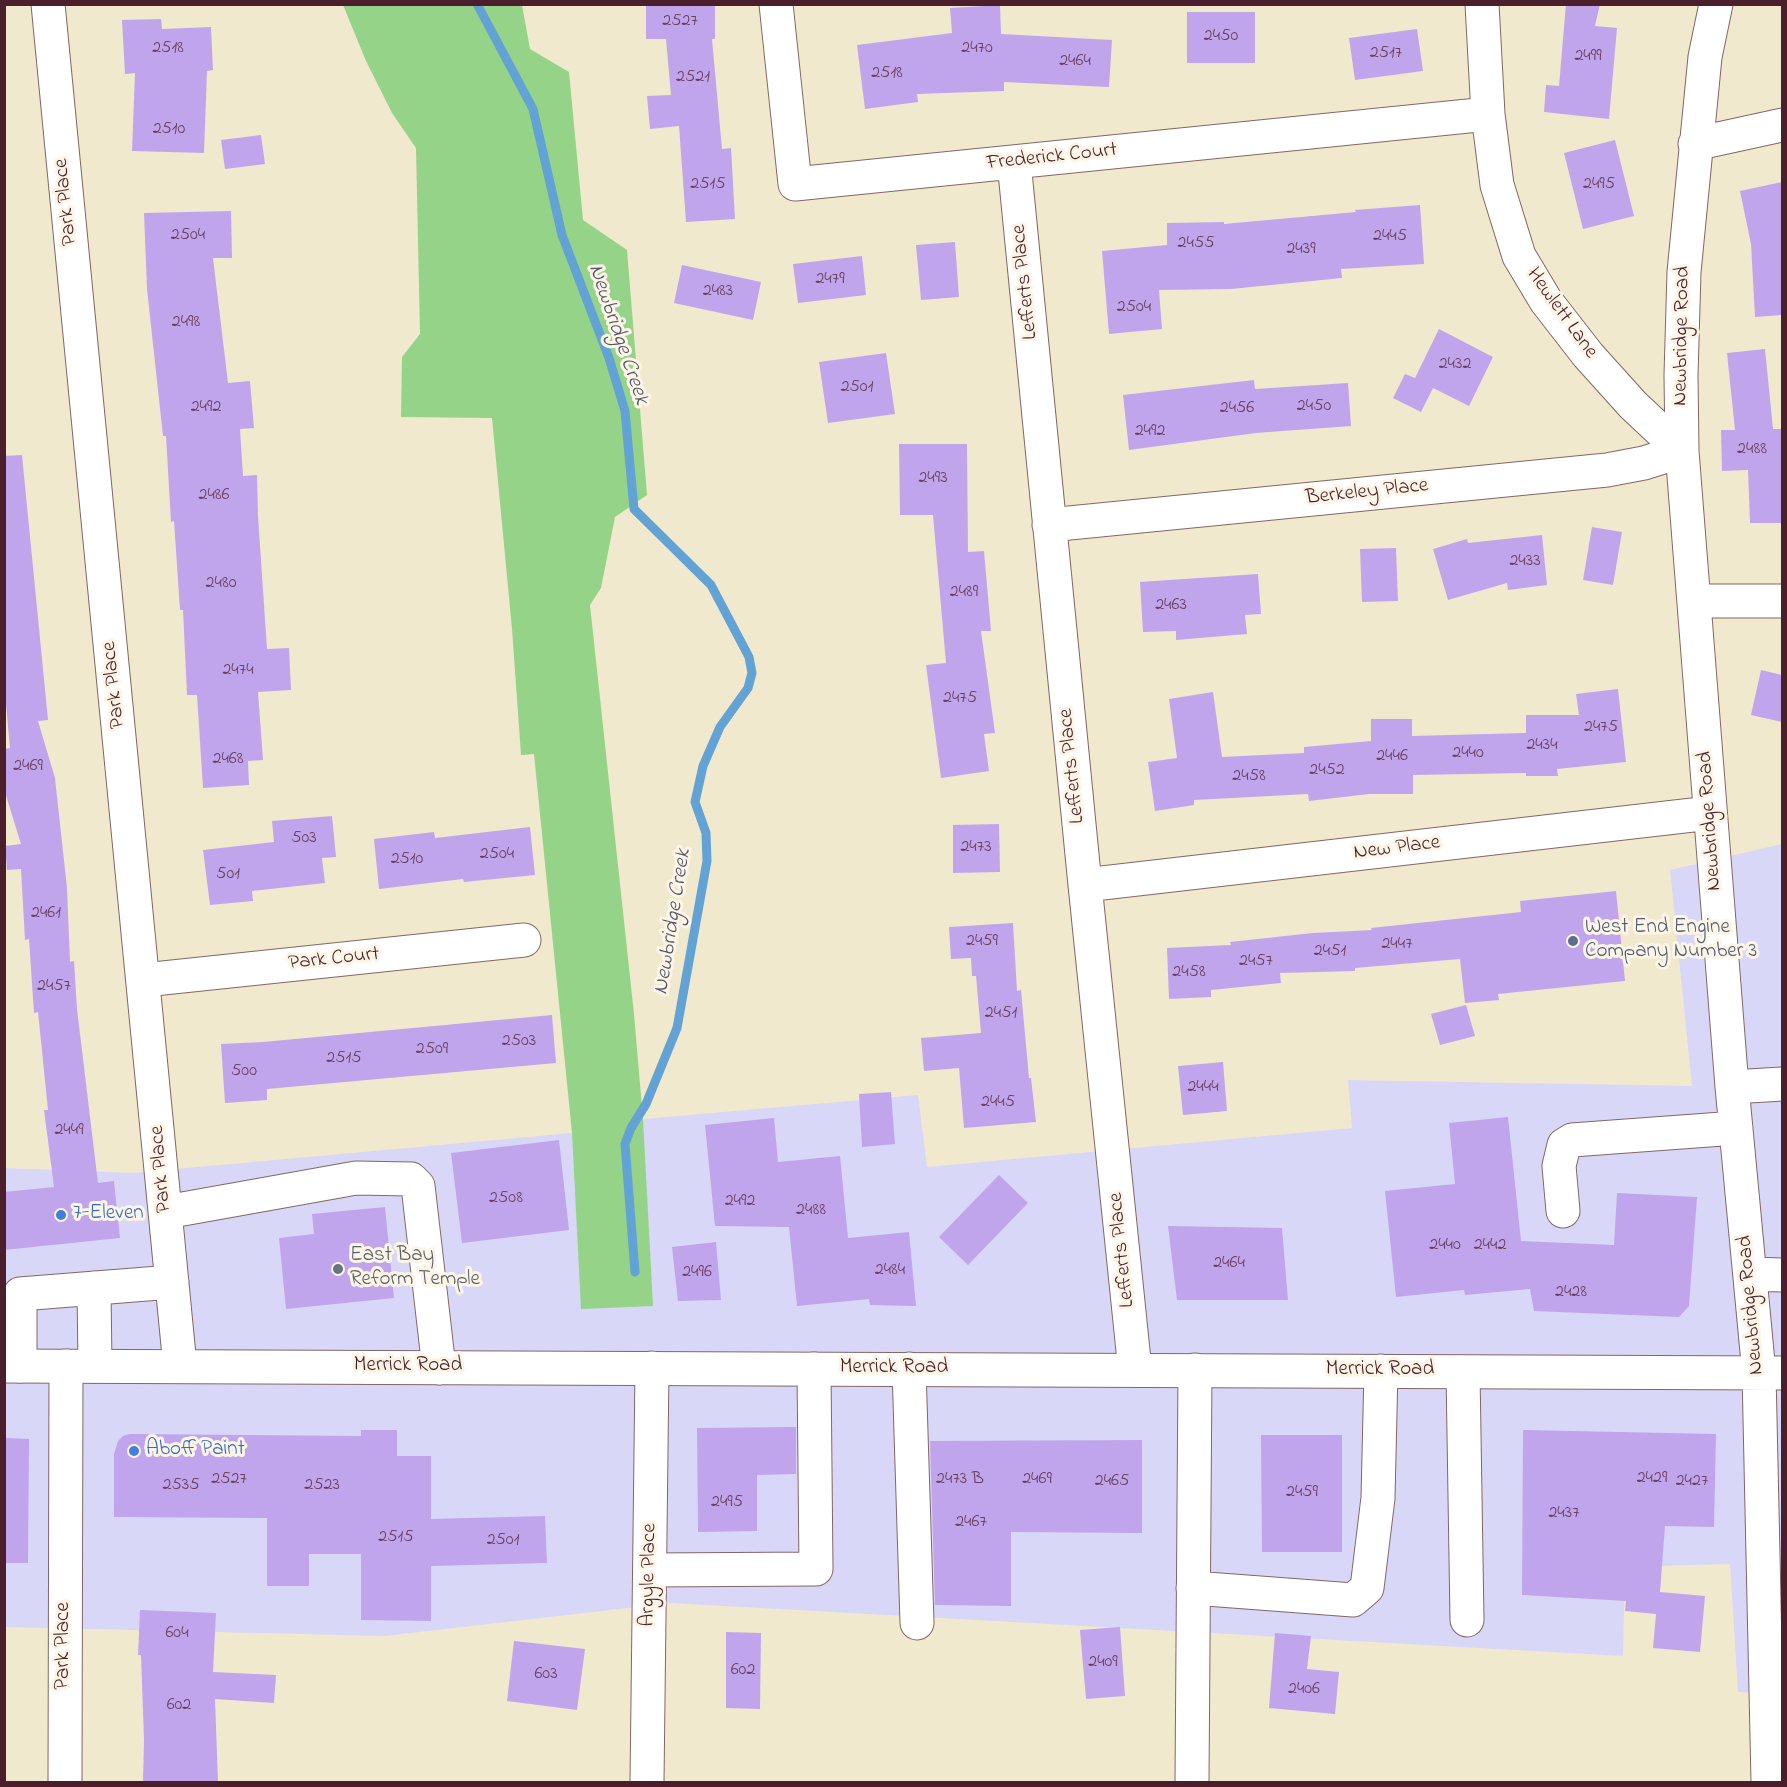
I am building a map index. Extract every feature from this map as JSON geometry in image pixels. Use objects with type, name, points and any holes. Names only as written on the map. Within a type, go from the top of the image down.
[{"type":"street","name":"Park Place","points":[[48,4],[180,1366]]},
{"type":"street","name":"Frederick Court","points":[[776,4],[795,184],[1488,114]]},
{"type":"street","name":"Hewlett Lane","points":[[1482,4],[1488,114],[1497,185],[1519,256],[1546,301],[1588,354],[1633,405],[1682,451]]},
{"type":"street","name":"Newbridge Road","points":[[1716,4],[1705,57],[1684,272],[1681,375],[1682,451],[1732,1087],[1750,1274],[1771,1373],[1774,1650],[1768,1782]]},
{"type":"street","points":[[1695,144],[1782,125]]},
{"type":"street","name":"Lefferts Place","points":[[1014,162],[1135,1370]]},
{"type":"street","name":"Berkeley Place","points":[[1049,525],[1607,470],[1644,463],[1682,451]]},
{"type":"street","points":[[1694,601],[1782,601]]},
{"type":"street","name":"New Place","points":[[1085,885],[1710,813]]},
{"type":"street","name":"Park Court","points":[[144,980],[524,940]]},
{"type":"street","points":[[1732,1087],[1782,1084]]},
{"type":"street","points":[[1563,1211],[1559,1166],[1564,1145],[1572,1140],[1736,1128]]},
{"type":"street","points":[[166,1212],[356,1179],[411,1179],[418,1186],[439,1368]]},
{"type":"street","points":[[1750,1274],[1782,1275]]},
{"type":"street","points":[[12,1366],[20,1294],[172,1282]]},
{"type":"street","name":"Park Place","points":[[64,1782],[81,1366],[94,1288]]},
{"type":"street","name":"Merrick Road","points":[[12,1366],[1771,1373]]},
{"type":"street","name":"Argyle Place","points":[[647,1782],[652,1368]]},
{"type":"street","points":[[650,1570],[816,1569],[814,1369]]},
{"type":"street","points":[[909,1369],[917,1623]]},
{"type":"street","points":[[1192,1782],[1195,1370]]},
{"type":"street","points":[[1193,1588],[1353,1600],[1368,1588],[1378,1498],[1382,1371]]},
{"type":"street","points":[[1463,1372],[1467,1620]]},
{"type":"shaded area","points":[[1782,844],[1782,1694],[1738,1692],[1730,1564],[1625,1567],[1623,1656],[671,1603],[385,1636],[5,1627],[5,1168],[132,1173],[572,1133],[643,1119],[918,1095],[927,1167],[1352,1128],[1348,1080],[1692,1086],[1670,870]]},
{"type":"green space","points":[[343,5],[522,5],[530,49],[569,72],[583,220],[627,250],[647,495],[615,517],[601,588],[590,605],[634,1014],[643,1119],[653,1306],[581,1309],[572,1133],[534,754],[521,755],[512,629],[492,418],[401,417],[402,357],[420,334],[416,148],[392,113],[366,61]]},
{"type":"building","points":[[646,4],[715,4],[715,39],[712,39],[722,149],[731,148],[735,219],[686,222],[679,126],[650,129],[647,96],[671,95],[666,39],[646,39]]},
{"type":"building","points":[[1566,4],[1600,4],[1595,26],[1617,28],[1609,119],[1544,112],[1546,85],[1559,86]]},
{"type":"building","points":[[1000,5],[1001,34],[1112,40],[1109,87],[1004,82],[1004,91],[917,94],[918,102],[865,109],[857,45],[952,33],[950,8]]},
{"type":"building","points":[[1187,12],[1255,12],[1255,63],[1187,63]]},
{"type":"building","points":[[161,19],[162,29],[211,27],[213,70],[207,71],[204,153],[132,151],[135,73],[125,74],[122,20]]},
{"type":"building","points":[[1417,29],[1423,71],[1355,80],[1349,38]]},
{"type":"building","points":[[261,135],[265,164],[225,169],[221,140]]},
{"type":"building","points":[[1615,140],[1634,216],[1583,229],[1564,153]]},
{"type":"building","points":[[1782,182],[1782,315],[1755,317],[1751,244],[1740,191]]},
{"type":"building","points":[[1420,205],[1424,264],[1341,269],[1342,278],[1231,289],[1159,290],[1162,329],[1109,334],[1102,251],[1167,245],[1167,223],[1224,222],[1224,224]]},
{"type":"building","points":[[231,211],[232,258],[213,258],[228,383],[250,381],[254,428],[240,429],[243,476],[257,475],[267,649],[289,648],[291,690],[258,692],[263,760],[248,761],[249,785],[203,788],[197,695],[187,695],[183,610],[180,610],[174,521],[171,522],[166,436],[163,436],[147,289],[144,213]]},
{"type":"building","points":[[955,242],[959,297],[921,300],[916,245]]},
{"type":"building","points":[[862,256],[866,295],[798,303],[793,264]]},
{"type":"building","points":[[682,265],[761,282],[753,320],[674,303]]},
{"type":"building","points":[[1439,329],[1493,357],[1469,406],[1433,388],[1421,412],[1393,398],[1405,374],[1415,378]]},
{"type":"building","points":[[1765,349],[1773,429],[1782,429],[1782,523],[1750,523],[1748,470],[1722,471],[1721,430],[1735,430],[1727,353]]},
{"type":"building","points":[[886,353],[895,414],[828,423],[819,362]]},
{"type":"building","points":[[1254,380],[1255,389],[1348,383],[1351,426],[1256,433],[1129,450],[1123,395]]},
{"type":"building","points":[[899,444],[967,444],[968,552],[984,551],[991,631],[981,631],[995,733],[984,734],[989,771],[941,778],[926,665],[946,663],[933,515],[900,515]]},
{"type":"building","points":[[22,455],[48,720],[38,721],[55,778],[67,888],[70,962],[74,961],[77,1009],[98,1183],[114,1181],[120,1238],[4,1250],[4,1192],[54,1187],[44,1110],[48,1110],[38,1012],[34,1013],[29,939],[25,940],[21,869],[7,870],[5,846],[21,844],[4,789],[4,749],[10,748],[4,682],[4,456]]},
{"type":"building","points":[[1592,527],[1622,532],[1613,585],[1583,580]]},
{"type":"building","points":[[1542,535],[1547,585],[1508,590],[1507,583],[1448,600],[1433,549],[1467,539],[1468,543]]},
{"type":"building","points":[[1396,548],[1398,601],[1362,602],[1360,549]]},
{"type":"building","points":[[1258,574],[1261,614],[1245,615],[1247,634],[1176,640],[1176,631],[1143,632],[1140,582]]},
{"type":"building","points":[[1761,670],[1782,675],[1782,722],[1751,715]]},
{"type":"building","points":[[1618,689],[1626,762],[1557,769],[1558,776],[1526,776],[1526,773],[1413,775],[1413,794],[1369,794],[1309,801],[1308,794],[1194,800],[1194,805],[1155,811],[1148,762],[1177,758],[1169,699],[1213,692],[1222,757],[1304,753],[1304,747],[1371,741],[1371,719],[1412,719],[1412,736],[1526,733],[1526,715],[1579,715],[1576,694]]},
{"type":"building","points":[[332,816],[336,857],[322,858],[325,883],[252,891],[253,901],[210,905],[203,850],[274,842],[272,821]]},
{"type":"building","points":[[999,824],[1000,872],[953,873],[953,825]]},
{"type":"building","points":[[530,827],[535,875],[464,882],[463,879],[379,889],[374,839],[434,832],[435,838]]},
{"type":"building","points":[[1616,891],[1625,981],[1498,994],[1499,1000],[1465,1003],[1460,959],[1355,968],[1355,971],[1280,973],[1281,983],[1211,990],[1211,997],[1169,999],[1167,948],[1231,945],[1230,942],[1313,933],[1372,930],[1371,928],[1521,912],[1520,901]]},
{"type":"building","points":[[1013,923],[1017,991],[1021,990],[1029,1078],[1031,1078],[1036,1122],[964,1128],[959,1068],[924,1071],[921,1038],[981,1033],[976,976],[972,976],[971,958],[951,959],[949,927]]},
{"type":"building","points":[[1466,1005],[1475,1036],[1440,1045],[1431,1014]]},
{"type":"building","points":[[552,1015],[556,1063],[267,1089],[267,1100],[225,1103],[221,1044]]},
{"type":"building","points":[[1223,1062],[1227,1111],[1183,1115],[1178,1066]]},
{"type":"building","points":[[891,1092],[895,1144],[862,1147],[859,1094]]},
{"type":"building","points":[[1508,1117],[1521,1241],[1614,1245],[1617,1193],[1697,1197],[1689,1306],[1679,1317],[1534,1311],[1530,1289],[1465,1295],[1464,1290],[1396,1297],[1385,1191],[1455,1184],[1449,1123]]},
{"type":"building","points":[[774,1118],[778,1162],[840,1156],[848,1238],[909,1232],[916,1306],[870,1305],[869,1299],[797,1306],[789,1227],[715,1226],[705,1125]]},
{"type":"building","points":[[559,1140],[569,1230],[462,1243],[451,1153]]},
{"type":"building","points":[[999,1175],[1028,1203],[968,1265],[939,1237]]},
{"type":"building","points":[[385,1207],[394,1298],[286,1309],[279,1238],[314,1234],[312,1214]]},
{"type":"building","points":[[1168,1226],[1282,1228],[1288,1300],[1177,1300]]},
{"type":"building","points":[[716,1242],[721,1300],[678,1301],[672,1247]]},
{"type":"building","points":[[796,1427],[796,1474],[757,1475],[757,1531],[698,1532],[697,1428]]},
{"type":"building","points":[[361,1430],[397,1430],[397,1456],[431,1456],[431,1519],[545,1516],[547,1563],[431,1566],[431,1621],[361,1620],[361,1554],[309,1554],[309,1586],[267,1586],[267,1518],[114,1517],[114,1454],[118,1441],[123,1436],[130,1434],[361,1436]]},
{"type":"building","points":[[1523,1430],[1716,1434],[1714,1527],[1665,1526],[1660,1592],[1705,1596],[1700,1652],[1653,1648],[1656,1614],[1625,1611],[1626,1601],[1522,1595]]},
{"type":"building","points":[[1261,1435],[1342,1435],[1342,1552],[1262,1552]]},
{"type":"building","points":[[4,1438],[29,1439],[28,1563],[4,1563]]},
{"type":"building","points":[[1142,1440],[1142,1533],[1011,1532],[1011,1606],[935,1605],[930,1441]]},
{"type":"building","points":[[140,1610],[216,1613],[213,1672],[276,1675],[274,1703],[215,1699],[218,1782],[143,1782],[141,1655],[138,1655]]},
{"type":"building","points":[[1120,1627],[1125,1696],[1086,1699],[1080,1630]]},
{"type":"building","points":[[726,1632],[761,1633],[760,1709],[726,1708]]},
{"type":"building","points":[[1275,1633],[1311,1636],[1307,1669],[1339,1672],[1335,1714],[1269,1708]]},
{"type":"building","points":[[514,1641],[585,1649],[577,1710],[507,1701]]},
{"type":"waterway","name":"Newbridge Creek","points":[[477,4],[533,109],[562,235],[609,358],[625,411],[634,509],[711,585],[749,657],[752,673],[748,688],[720,727],[703,766],[695,802],[706,833],[707,861],[677,1028],[646,1104],[631,1128],[625,1144],[635,1272]]},
{"type":"place","name":"West End Engine Company Number 3","points":[[1573,941]]},
{"type":"place","name":"7-Eleven","points":[[61,1215]]},
{"type":"place","name":"East Bay Reform Temple","points":[[338,1269]]},
{"type":"place","name":"Aboff Paint","points":[[134,1451]]}]
